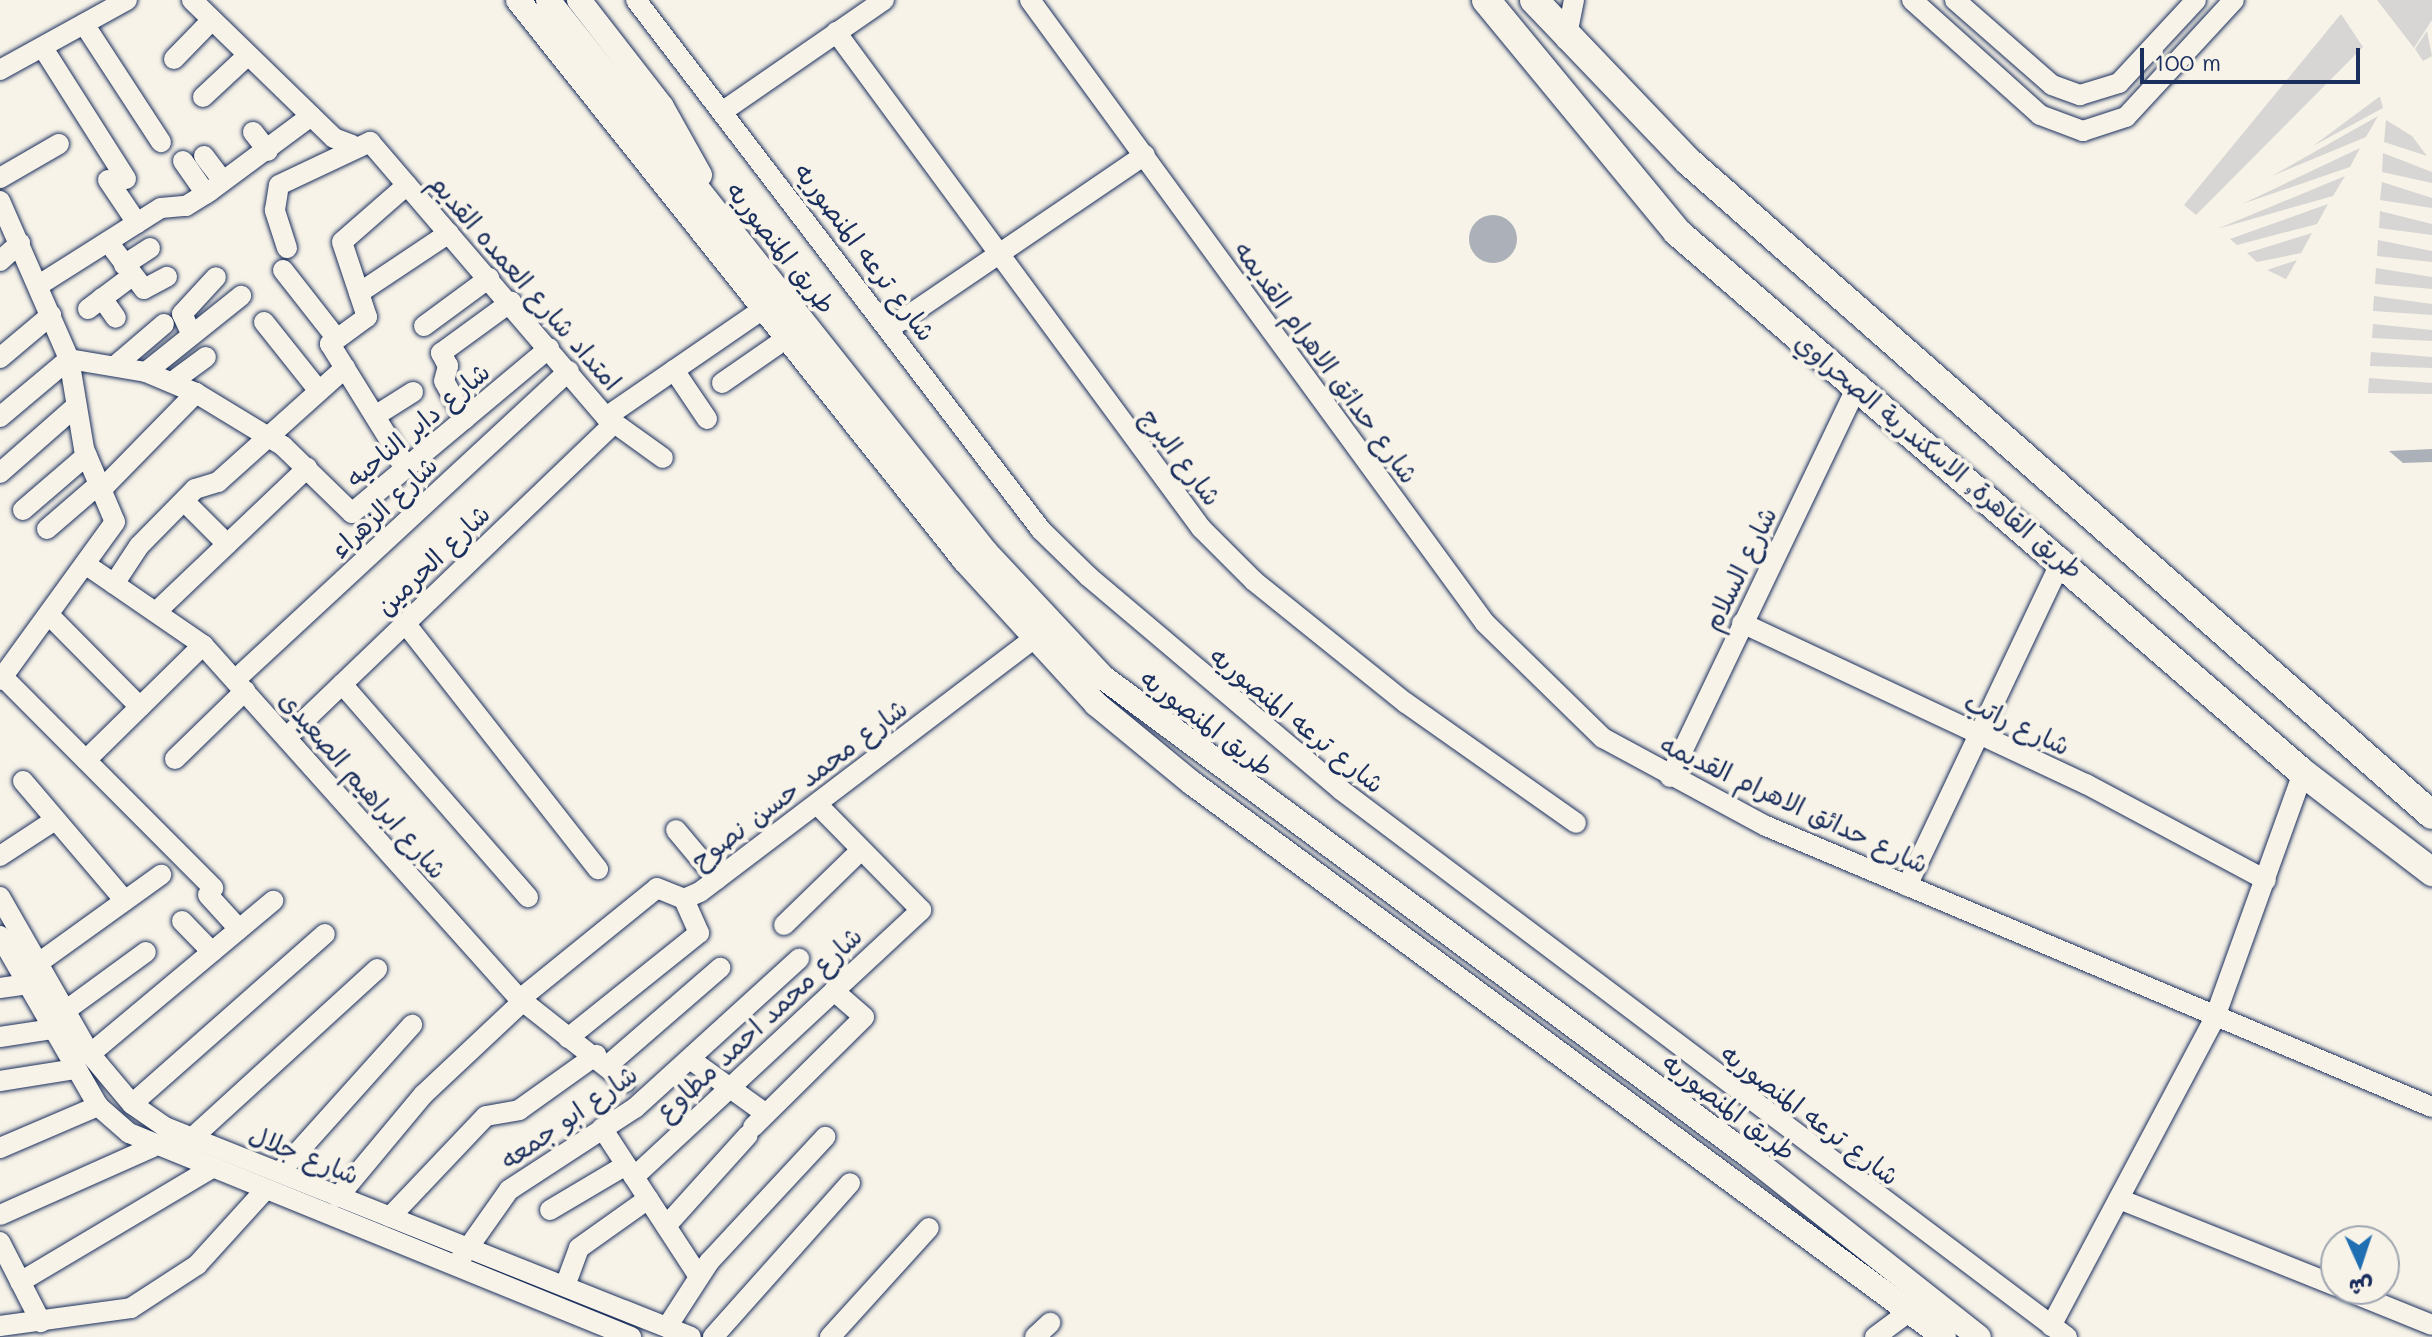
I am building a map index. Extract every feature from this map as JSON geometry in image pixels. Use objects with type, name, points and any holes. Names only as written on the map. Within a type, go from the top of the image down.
[{"type":"highway","name":"طريق القاهرة, الاسكندرية الصحراوي","points":[[1486,0],[1677,232],[1859,383],[2303,773],[2432,872]]},
{"type":"highway","name":"طريق القاهرة, الاسكندرية الصحراوي","points":[[1534,0],[1566,40],[1689,162],[1974,418],[2432,815]]},
{"type":"main road","name":"طريق المنصوريه","points":[[518,0],[763,309],[1032,640],[1159,758],[1944,1337]]},
{"type":"main road","name":"طريق المنصوريه","points":[[548,0],[1062,638],[1167,730],[1465,948],[1979,1337]]},
{"type":"main road","points":[[579,0],[662,107],[718,213]]},
{"type":"main road","points":[[1449,971],[1465,948]]},
{"type":"main road","points":[[1949,1312],[2000,1337]]},
{"type":"street","points":[[0,70],[127,0]]},
{"type":"street","points":[[192,0],[311,116],[352,145],[279,185],[275,210],[287,248]]},
{"type":"street","name":"شارع ترعه المنصوريه","points":[[636,0],[726,109],[1041,530],[1156,639],[1341,790],[2059,1331]]},
{"type":"street","points":[[726,109],[884,0]]},
{"type":"street","name":"شارع حدائق الاهرام القديمه","points":[[1030,0],[1485,623],[1603,738],[1670,777],[1907,886],[2214,1020],[2432,1107]]},
{"type":"street","points":[[1566,40],[1574,0]]},
{"type":"street","points":[[1912,0],[2040,115],[2083,131],[2126,117],[2234,0]]},
{"type":"street","points":[[1955,0],[2052,85],[2080,95],[2119,83],[2196,0]]},
{"type":"street","points":[[174,59],[211,21]]},
{"type":"street","points":[[84,24],[161,142]]},
{"type":"street","name":"شارع البرج","points":[[836,32],[1179,503],[1234,563],[1406,703],[1576,823]]},
{"type":"street","points":[[43,48],[117,179],[137,223]]},
{"type":"street","points":[[203,97],[247,56]]},
{"type":"street","points":[[39,285],[137,223],[206,194],[268,151],[311,116]]},
{"type":"street","points":[[253,132],[268,151]]},
{"type":"street","name":"امتداد شارع العمده القديم","points":[[352,145],[370,142],[610,420],[663,458]]},
{"type":"street","points":[[0,178],[59,144]]},
{"type":"street","points":[[890,328],[1145,155]]},
{"type":"street","points":[[204,156],[223,181]]},
{"type":"street","points":[[183,161],[206,194]]},
{"type":"street","points":[[407,185],[342,242],[359,293],[363,324],[334,335],[330,344],[407,468]]},
{"type":"street","points":[[0,201],[69,359],[74,408],[87,455],[115,527],[2,679],[86,760],[211,892],[239,929]]},
{"type":"street","points":[[359,293],[449,233]]},
{"type":"street","points":[[108,242],[144,289],[167,277]]},
{"type":"street","points":[[0,261],[20,243]]},
{"type":"street","points":[[116,318],[95,304],[150,248]]},
{"type":"street","points":[[283,270],[334,335]]},
{"type":"street","points":[[191,333],[182,314],[216,277]]},
{"type":"street","points":[[424,326],[489,278]]},
{"type":"street","points":[[146,372],[241,296]]},
{"type":"street","points":[[465,419],[443,377],[448,366],[441,353],[511,302]]},
{"type":"street","name":"شارع الحرمين","points":[[288,736],[610,420],[674,370],[763,309]]},
{"type":"street","points":[[0,358],[51,315]]},
{"type":"street","points":[[264,322],[318,390]]},
{"type":"street","points":[[116,365],[164,324]]},
{"type":"street","points":[[722,383],[787,338]]},
{"type":"street","name":"شارع داير الناحيه","points":[[69,359],[146,372],[196,393],[265,434],[307,468],[352,513],[549,348]]},
{"type":"street","points":[[172,382],[206,357]]},
{"type":"street","points":[[0,417],[69,359]]},
{"type":"street","points":[[114,584],[200,485],[218,482],[265,434],[345,368]]},
{"type":"street","points":[[674,370],[707,419]]},
{"type":"street","name":"شارع الزهراء","points":[[175,759],[240,685],[569,371]]},
{"type":"street","name":"شارع السلام","points":[[1670,777],[1859,383]]},
{"type":"street","points":[[375,416],[413,392]]},
{"type":"street","points":[[47,529],[99,488],[196,393]]},
{"type":"street","points":[[0,473],[74,408]]},
{"type":"street","points":[[23,510],[87,455]]},
{"type":"street","points":[[156,612],[307,468]]},
{"type":"street","points":[[184,501],[227,544]]},
{"type":"street","points":[[1907,886],[2062,559]]},
{"type":"street","name":"شارع ابراهيم الصعيدى","points":[[88,566],[203,645],[288,736],[521,1000],[568,1038],[602,1060],[625,1082]]},
{"type":"street","points":[[50,616],[140,707]]},
{"type":"street","points":[[405,623],[598,869]]},
{"type":"street","name":"شارع راتب","points":[[1742,623],[2153,817],[2266,880]]},
{"type":"street","name":"شارع محمد حسن نصوح","points":[[338,1197],[423,1095],[521,1000],[657,888],[684,899],[717,879],[1032,640]]},
{"type":"street","points":[[86,760],[203,645]]},
{"type":"street","points":[[342,684],[528,897]]},
{"type":"street","points":[[2059,1331],[2119,1199],[2214,1020],[2303,773]]},
{"type":"street","points":[[23,781],[125,901]]},
{"type":"street","points":[[784,925],[860,851],[817,804]]},
{"type":"street","points":[[0,856],[55,820]]},
{"type":"street","points":[[676,830],[717,879]]},
{"type":"street","name":"شارع محمد احمد مطاوع","points":[[550,1210],[630,1171],[921,910],[860,851]]},
{"type":"street","points":[[37,964],[161,875]]},
{"type":"street","name":"شارع جلال","points":[[0,897],[65,1011],[98,1106],[153,1147],[618,1335]]},
{"type":"street","points":[[568,1038],[699,933],[684,899]]},
{"type":"street","points":[[0,1081],[83,1061],[273,901]]},
{"type":"street","points":[[182,921],[212,952]]},
{"type":"street","points":[[132,1104],[325,934]]},
{"type":"street","name":"شارع جلال","points":[[0,936],[53,1029],[83,1061],[132,1104],[191,1139],[691,1337]]},
{"type":"street","points":[[65,1011],[146,952]]},
{"type":"street","name":"شارع ابو جمعه","points":[[457,1268],[466,1246],[509,1190],[602,1128],[690,1059],[799,959]]},
{"type":"street","points":[[390,1217],[486,1116],[519,1110],[602,1060],[720,968]]},
{"type":"street","points":[[191,1139],[377,969]]},
{"type":"street","points":[[0,988],[27,984]]},
{"type":"street","points":[[666,1226],[755,1125],[864,1017],[834,991]]},
{"type":"street","points":[[280,1172],[412,1025]]},
{"type":"street","points":[[0,1037],[53,1029]]},
{"type":"street","points":[[690,1059],[727,1086],[755,1125]]},
{"type":"street","points":[[0,1148],[98,1106]]},
{"type":"street","points":[[602,1128],[698,1275]]},
{"type":"street","points":[[667,1327],[698,1275],[825,1137]]},
{"type":"street","points":[[0,1215],[153,1147]]},
{"type":"street","points":[[20,1282],[209,1170]]},
{"type":"street","points":[[713,1337],[850,1183]]},
{"type":"street","points":[[0,1326],[131,1308],[197,1265],[264,1191]]},
{"type":"street","points":[[565,1286],[579,1248],[648,1199]]},
{"type":"street","points":[[2119,1199],[2320,1280]]},
{"type":"street","points":[[830,1337],[929,1228]]},
{"type":"street","points":[[1,1247],[41,1322]]},
{"type":"street","points":[[2383,1305],[2432,1325]]},
{"type":"street","points":[[1875,1337],[1910,1311]]},
{"type":"shaded area","points":[[2377,0],[2432,0],[2432,20],[2414,48]]},
{"type":"shaded area","points":[[2341,14],[2363,47],[2196,215],[2184,205]]},
{"type":"shaded area","points":[[2427,31],[2432,56],[2423,61],[2415,49]]},
{"type":"shaded area","points":[[2379,97],[2383,108],[2313,146]]},
{"type":"shaded area","points":[[2378,116],[2366,137],[2272,176]]},
{"type":"shaded area","points":[[2386,120],[2412,136],[2427,156],[2384,142]]},
{"type":"shaded area","points":[[2360,148],[2350,167],[2242,204]]},
{"type":"shaded area","points":[[2383,153],[2432,172],[2432,183],[2382,172]]},
{"type":"shaded area","points":[[2345,176],[2333,196],[2217,229]]},
{"type":"shaded area","points":[[2382,182],[2432,198],[2432,208],[2380,200]]},
{"type":"shaded area","points":[[2328,204],[2317,224],[2237,245],[2230,239]]},
{"type":"shaded area","points":[[2380,211],[2432,224],[2432,235],[2379,228]]},
{"type":"shaded area","points":[[1493,215],[1510,222],[1517,239],[1510,256],[1493,263],[1476,256],[1469,239],[1476,222]]},
{"type":"shaded area","points":[[2312,233],[2301,253],[2257,262],[2247,253]]},
{"type":"shaded area","points":[[2378,240],[2432,251],[2432,262],[2377,256]]},
{"type":"shaded area","points":[[2297,260],[2286,279],[2267,270]]},
{"type":"shaded area","points":[[2376,268],[2432,277],[2432,289],[2375,284]]},
{"type":"shaded area","points":[[2374,296],[2432,304],[2432,315],[2373,311]]},
{"type":"shaded area","points":[[2373,324],[2432,330],[2432,341],[2372,338]]},
{"type":"shaded area","points":[[2371,352],[2432,357],[2432,368],[2370,366]]},
{"type":"shaded area","points":[[2369,378],[2432,383],[2432,394],[2368,393]]},
{"type":"shaded area","points":[[2432,449],[2432,462],[2403,463],[2389,451]]}]
